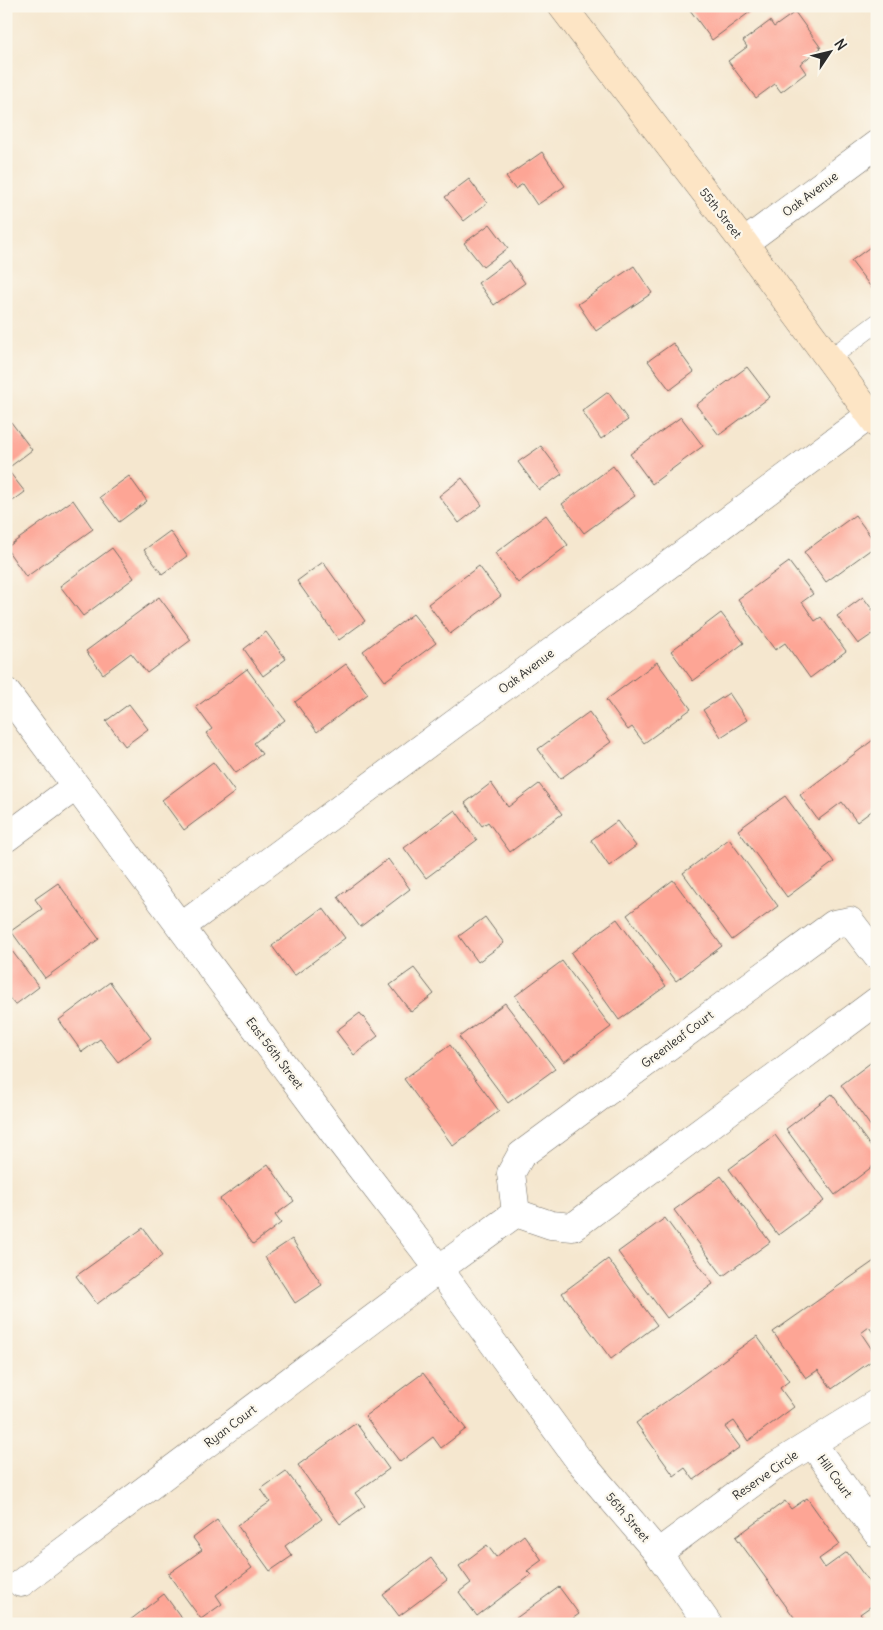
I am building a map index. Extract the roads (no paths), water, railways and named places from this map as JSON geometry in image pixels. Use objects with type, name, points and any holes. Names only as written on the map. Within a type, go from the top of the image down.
[{"type":"main road","name":"55th Street","points":[[562,6],[744,243],[874,419]]},
{"type":"street","name":"Oak Avenue","points":[[744,243],[877,144]]},
{"type":"street","name":"Oak Avenue","points":[[181,927],[874,419]]},
{"type":"street","name":"East 56th Street","points":[[6,692],[340,1141],[438,1268],[543,1413]]},
{"type":"street","points":[[6,838],[76,786]]},
{"type":"street","name":"Greenleaf Court","points":[[516,1213],[512,1174],[521,1155],[834,924],[850,921],[877,956]]},
{"type":"street","points":[[438,1268],[516,1213],[551,1225],[573,1227],[877,1000]]},
{"type":"street","name":"Ryan Court","points":[[21,1583],[438,1268]]},
{"type":"street","name":"Reserve Circle","points":[[658,1554],[775,1466],[877,1402]]},
{"type":"street","name":"56th Street","points":[[543,1413],[578,1460],[658,1554],[708,1624]]},
{"type":"street","name":"Hill Court","points":[[812,1442],[877,1534]]},
{"type":"lane","points":[[829,359],[877,323]]}]
